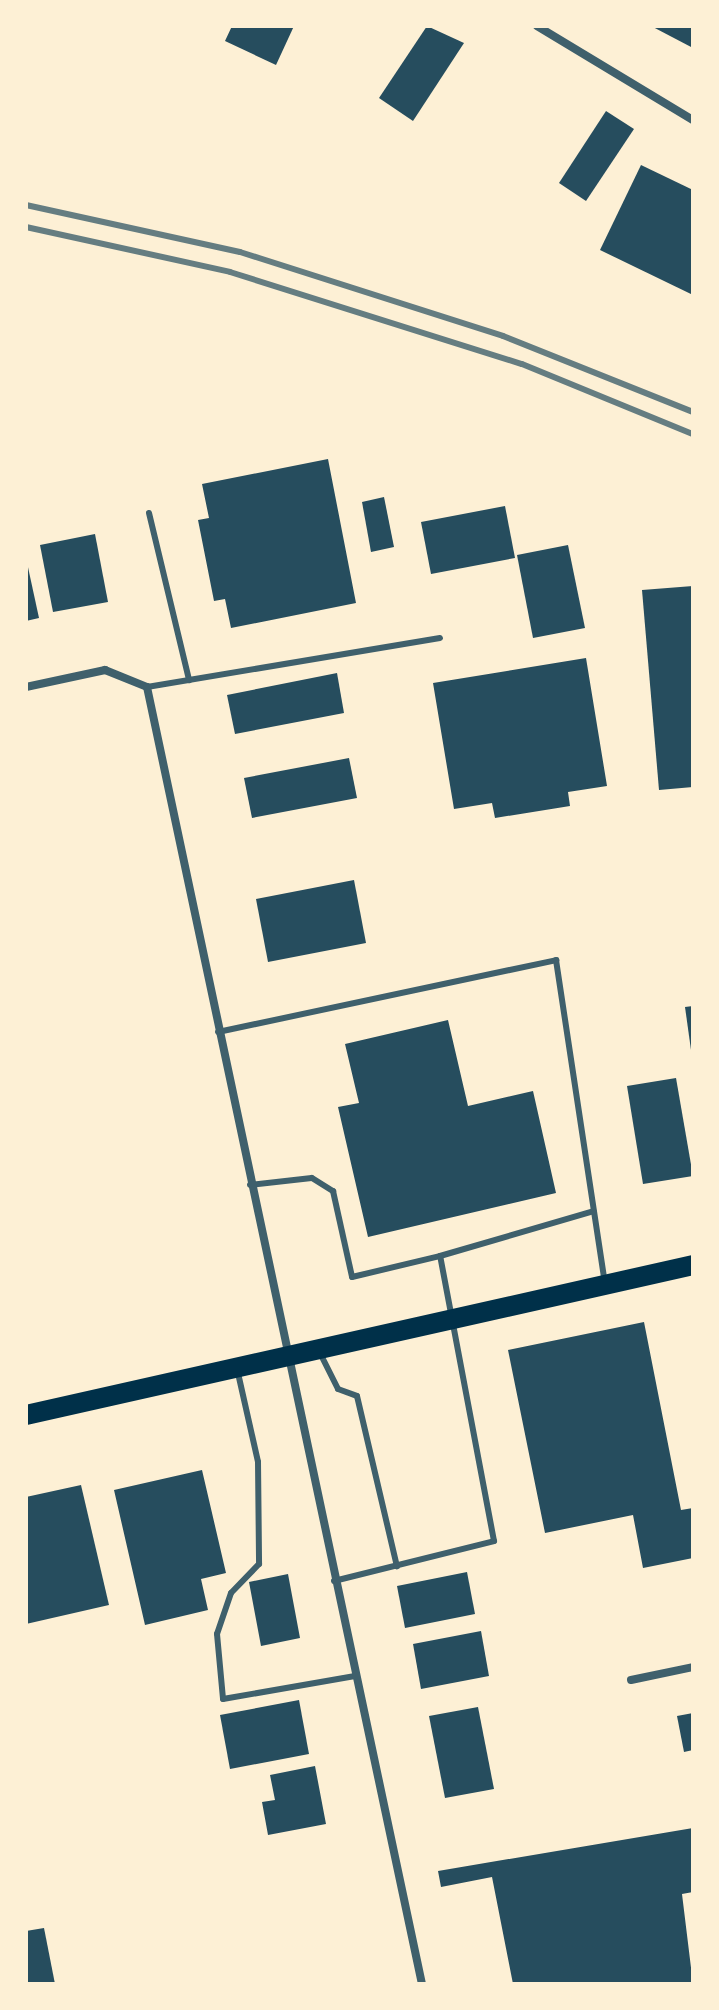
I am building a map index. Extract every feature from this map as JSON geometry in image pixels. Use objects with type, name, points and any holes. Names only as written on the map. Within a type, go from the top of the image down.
[{"type":"main road","points":[[26,1415],[693,1265]]},
{"type":"street","points":[[537,26],[693,120]]},
{"type":"street","points":[[26,687],[105,670],[147,687],[286,1357],[422,1984]]},
{"type":"street","points":[[631,1680],[693,1667]]},
{"type":"lane","points":[[149,513],[189,680]]},
{"type":"lane","points":[[147,687],[440,638]]},
{"type":"lane","points":[[218,1032],[556,960],[605,1285]]},
{"type":"lane","points":[[250,1185],[312,1178],[333,1191],[352,1277],[440,1256],[594,1211]]},
{"type":"lane","points":[[334,1581],[494,1541],[440,1256]]},
{"type":"lane","points":[[318,1350],[338,1389],[357,1396],[397,1566]]},
{"type":"lane","points":[[237,1368],[258,1462],[259,1564],[231,1593],[217,1634],[223,1699],[355,1676]]},
{"type":"building","points":[[232,26],[294,26],[276,65],[225,41]]},
{"type":"building","points":[[427,26],[464,43],[413,121],[379,98]]},
{"type":"building","points":[[651,26],[693,26],[693,48]]},
{"type":"building","points":[[606,111],[634,129],[586,201],[559,183]]},
{"type":"building","points":[[641,165],[693,190],[693,295],[600,250]]},
{"type":"building","points":[[328,459],[356,603],[231,628],[225,599],[214,601],[198,520],[209,518],[202,484]]},
{"type":"building","points":[[384,497],[394,547],[371,552],[362,502]]},
{"type":"building","points":[[505,506],[515,558],[431,574],[421,522]]},
{"type":"building","points":[[95,534],[108,602],[53,612],[40,545]]},
{"type":"building","points":[[568,545],[585,628],[533,638],[517,555]]},
{"type":"building","points":[[26,558],[39,618],[26,621]]},
{"type":"building","points":[[693,586],[693,787],[659,790],[642,590]]},
{"type":"building","points":[[586,658],[607,786],[568,792],[570,806],[495,818],[492,803],[454,809],[433,683]]},
{"type":"building","points":[[337,673],[344,713],[235,734],[227,695]]},
{"type":"building","points":[[349,758],[357,798],[252,818],[244,778]]},
{"type":"building","points":[[354,880],[366,943],[268,962],[256,899]]},
{"type":"building","points":[[693,1006],[693,1050],[691,1050],[685,1007]]},
{"type":"building","points":[[448,1020],[468,1106],[533,1091],[556,1193],[368,1237],[338,1107],[359,1103],[345,1044]]},
{"type":"building","points":[[676,1078],[693,1176],[643,1184],[627,1086]]},
{"type":"building","points":[[644,1322],[681,1510],[693,1508],[693,1558],[643,1568],[633,1515],[545,1533],[508,1350]]},
{"type":"building","points":[[202,1470],[226,1573],[201,1579],[208,1610],[145,1625],[114,1490]]},
{"type":"building","points":[[81,1485],[109,1605],[26,1624],[26,1497]]},
{"type":"building","points":[[467,1572],[475,1614],[405,1628],[397,1586]]},
{"type":"building","points":[[288,1574],[300,1638],[261,1646],[249,1582]]},
{"type":"building","points":[[481,1631],[489,1676],[421,1689],[413,1644]]},
{"type":"building","points":[[299,1700],[309,1754],[230,1769],[220,1715]]},
{"type":"building","points":[[478,1707],[494,1789],[445,1798],[429,1716]]},
{"type":"building","points":[[693,1713],[693,1750],[684,1752],[677,1716]]},
{"type":"building","points":[[315,1766],[326,1824],[268,1835],[262,1802],[275,1800],[270,1775]]},
{"type":"building","points":[[693,1828],[693,1892],[682,1894],[693,1984],[513,1984],[492,1877],[441,1887],[438,1871]]},
{"type":"building","points":[[44,1928],[55,1984],[26,1984],[26,1931]]},
{"type":"railway","points":[[26,205],[240,252],[503,336],[693,412]]},
{"type":"railway","points":[[26,227],[230,272],[522,364],[693,434]]}]
